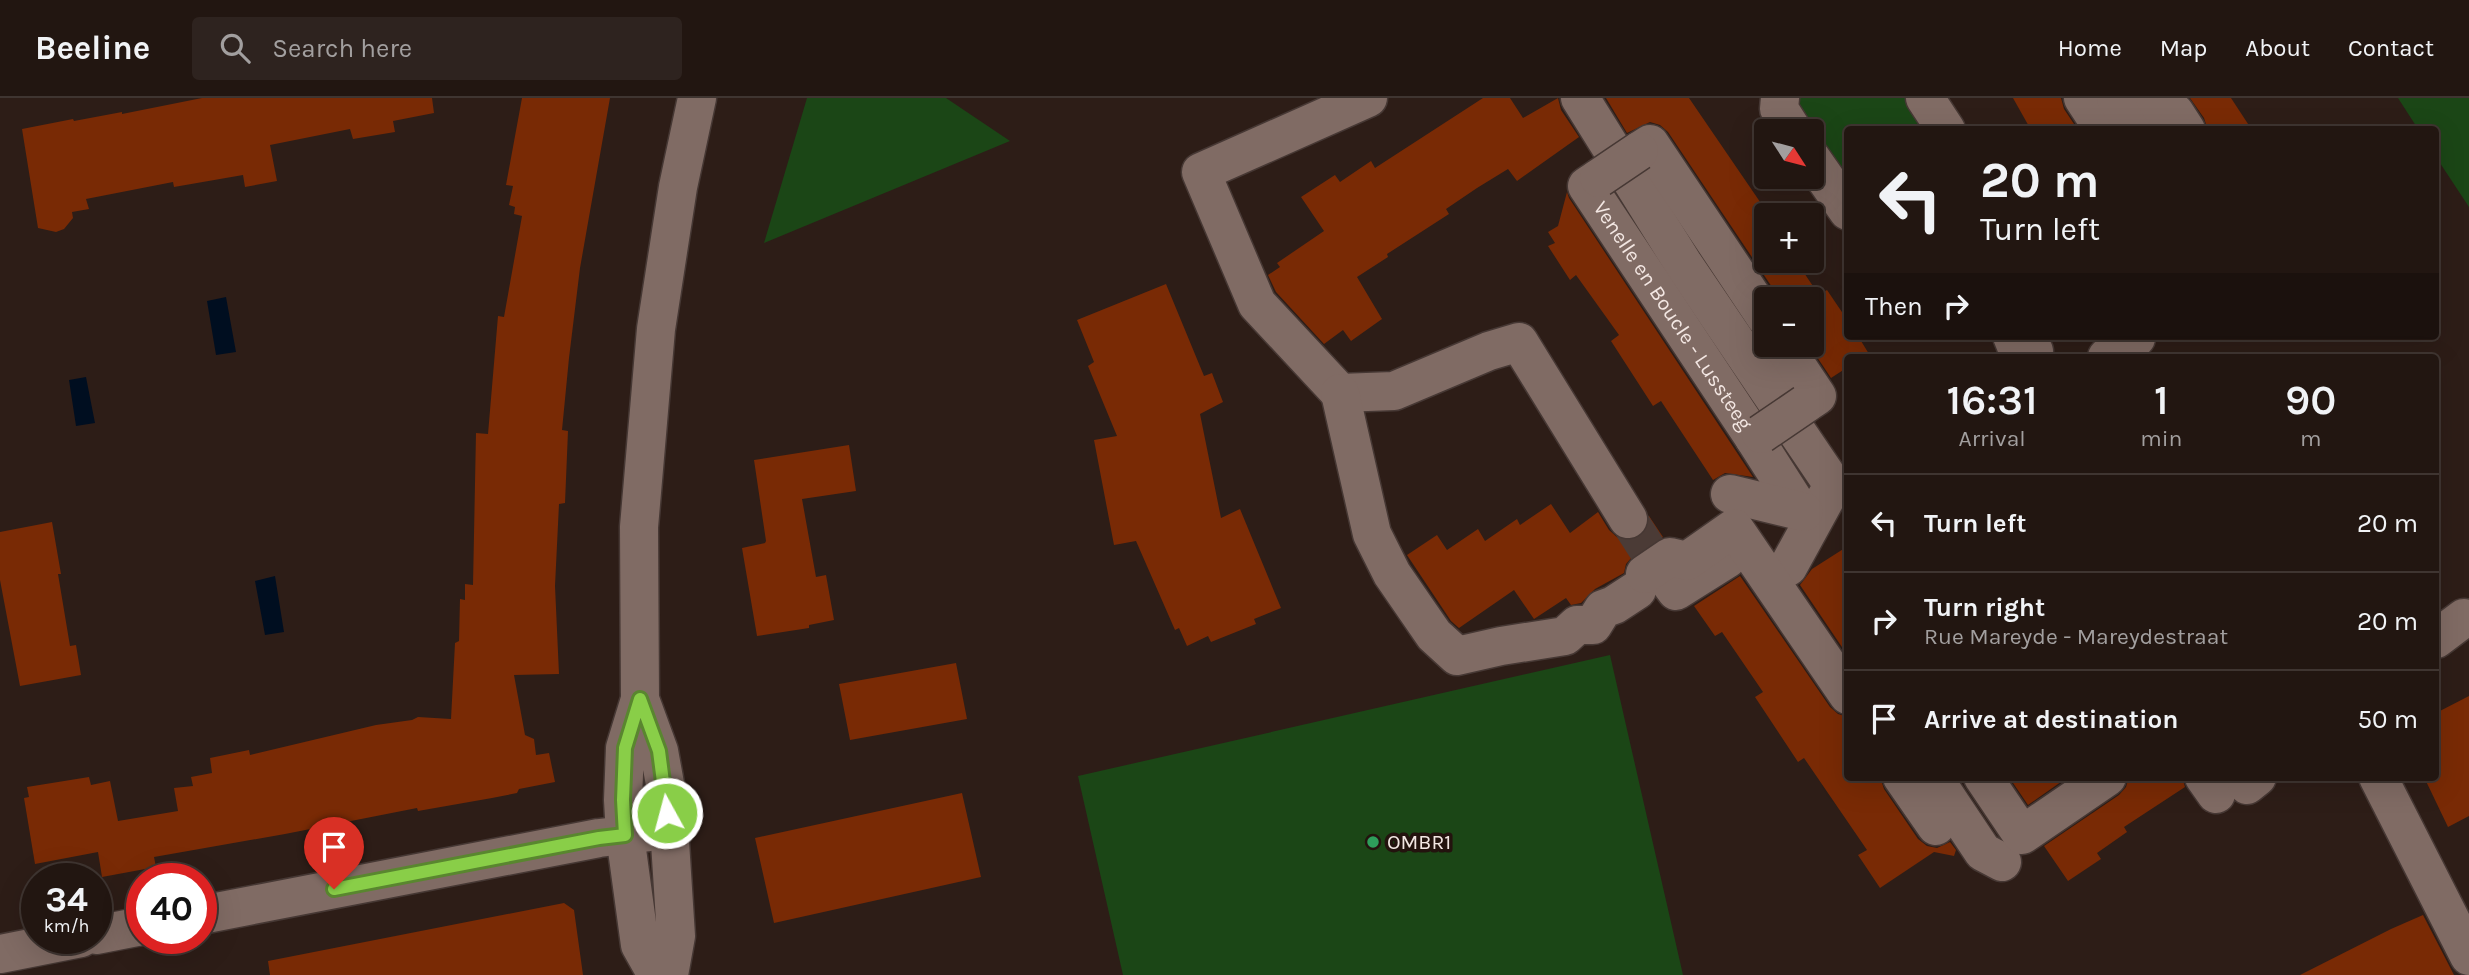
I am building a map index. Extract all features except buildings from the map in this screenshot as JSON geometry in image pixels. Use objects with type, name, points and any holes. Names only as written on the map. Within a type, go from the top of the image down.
[{"type":"street","points":[[657,975],[640,945],[625,835],[625,748],[640,699],[639,527],[656,329],[678,187],[697,98]]},
{"type":"street","points":[[1368,98],[1201,172],[1257,304],[1340,393],[1372,534],[1392,574],[1434,635],[1457,656],[1565,636],[1577,625],[1593,625],[1603,609],[1614,605],[1649,577],[1676,591],[1763,513]]},
{"type":"street","points":[[1580,98],[1684,265],[1796,417],[1833,485],[1788,567]]},
{"type":"street","points":[[1780,98],[1779,109],[1785,119]]},
{"type":"street","points":[[1925,98],[1943,126]]},
{"type":"street","points":[[2083,98],[2101,126]]},
{"type":"street","points":[[2116,98],[2156,120]]},
{"type":"street","name":"Venelle en Boucle - Lussteeg","points":[[1754,300],[1650,144],[1587,186],[1796,417],[1793,499],[1763,513],[1844,687]]},
{"type":"street","points":[[1824,177],[1844,205]]},
{"type":"street","points":[[1340,393],[1394,391],[1489,351],[1519,342],[1628,519]]},
{"type":"street","points":[[1791,357],[1817,396],[1796,417]]},
{"type":"street","points":[[1763,513],[1767,534],[1844,648]]},
{"type":"street","points":[[640,699],[659,751],[667,795],[676,936],[669,975]]},
{"type":"street","points":[[1906,781],[1946,839]]},
{"type":"street","points":[[1936,781],[1983,852],[2002,862]]},
{"type":"street","points":[[1986,781],[2022,835],[2101,781]]},
{"type":"street","points":[[2380,781],[2469,956]]},
{"type":"street","points":[[217,912],[599,838],[668,830]]},
{"type":"street","points":[[0,953],[21,949]]},
{"type":"green space","points":[[807,98],[946,98],[1010,141],[764,243]]},
{"type":"green space","points":[[1799,98],[1912,98],[1930,126],[1844,126],[1844,185],[1824,155],[1824,119],[1800,119]]},
{"type":"green space","points":[[2398,98],[2469,98],[2469,207],[2439,162],[2439,126],[2416,126]]},
{"type":"green space","name":"OMBR1","points":[[1610,655],[1683,975],[1123,975],[1078,776]]},
{"type":"water","points":[[226,297],[236,352],[216,355],[207,301]]},
{"type":"water","points":[[86,377],[95,423],[76,426],[69,380]]},
{"type":"water","points":[[275,576],[284,632],[265,635],[255,581]]},
{"type":"tunnel","points":[[1628,519],[1662,572]]},
{"type":"place","name":"OMBR1","points":[[1373,842]]},
{"type":"route","points":[[334,889],[625,835],[625,748],[640,699],[659,751],[667,795],[667,813]]}]
